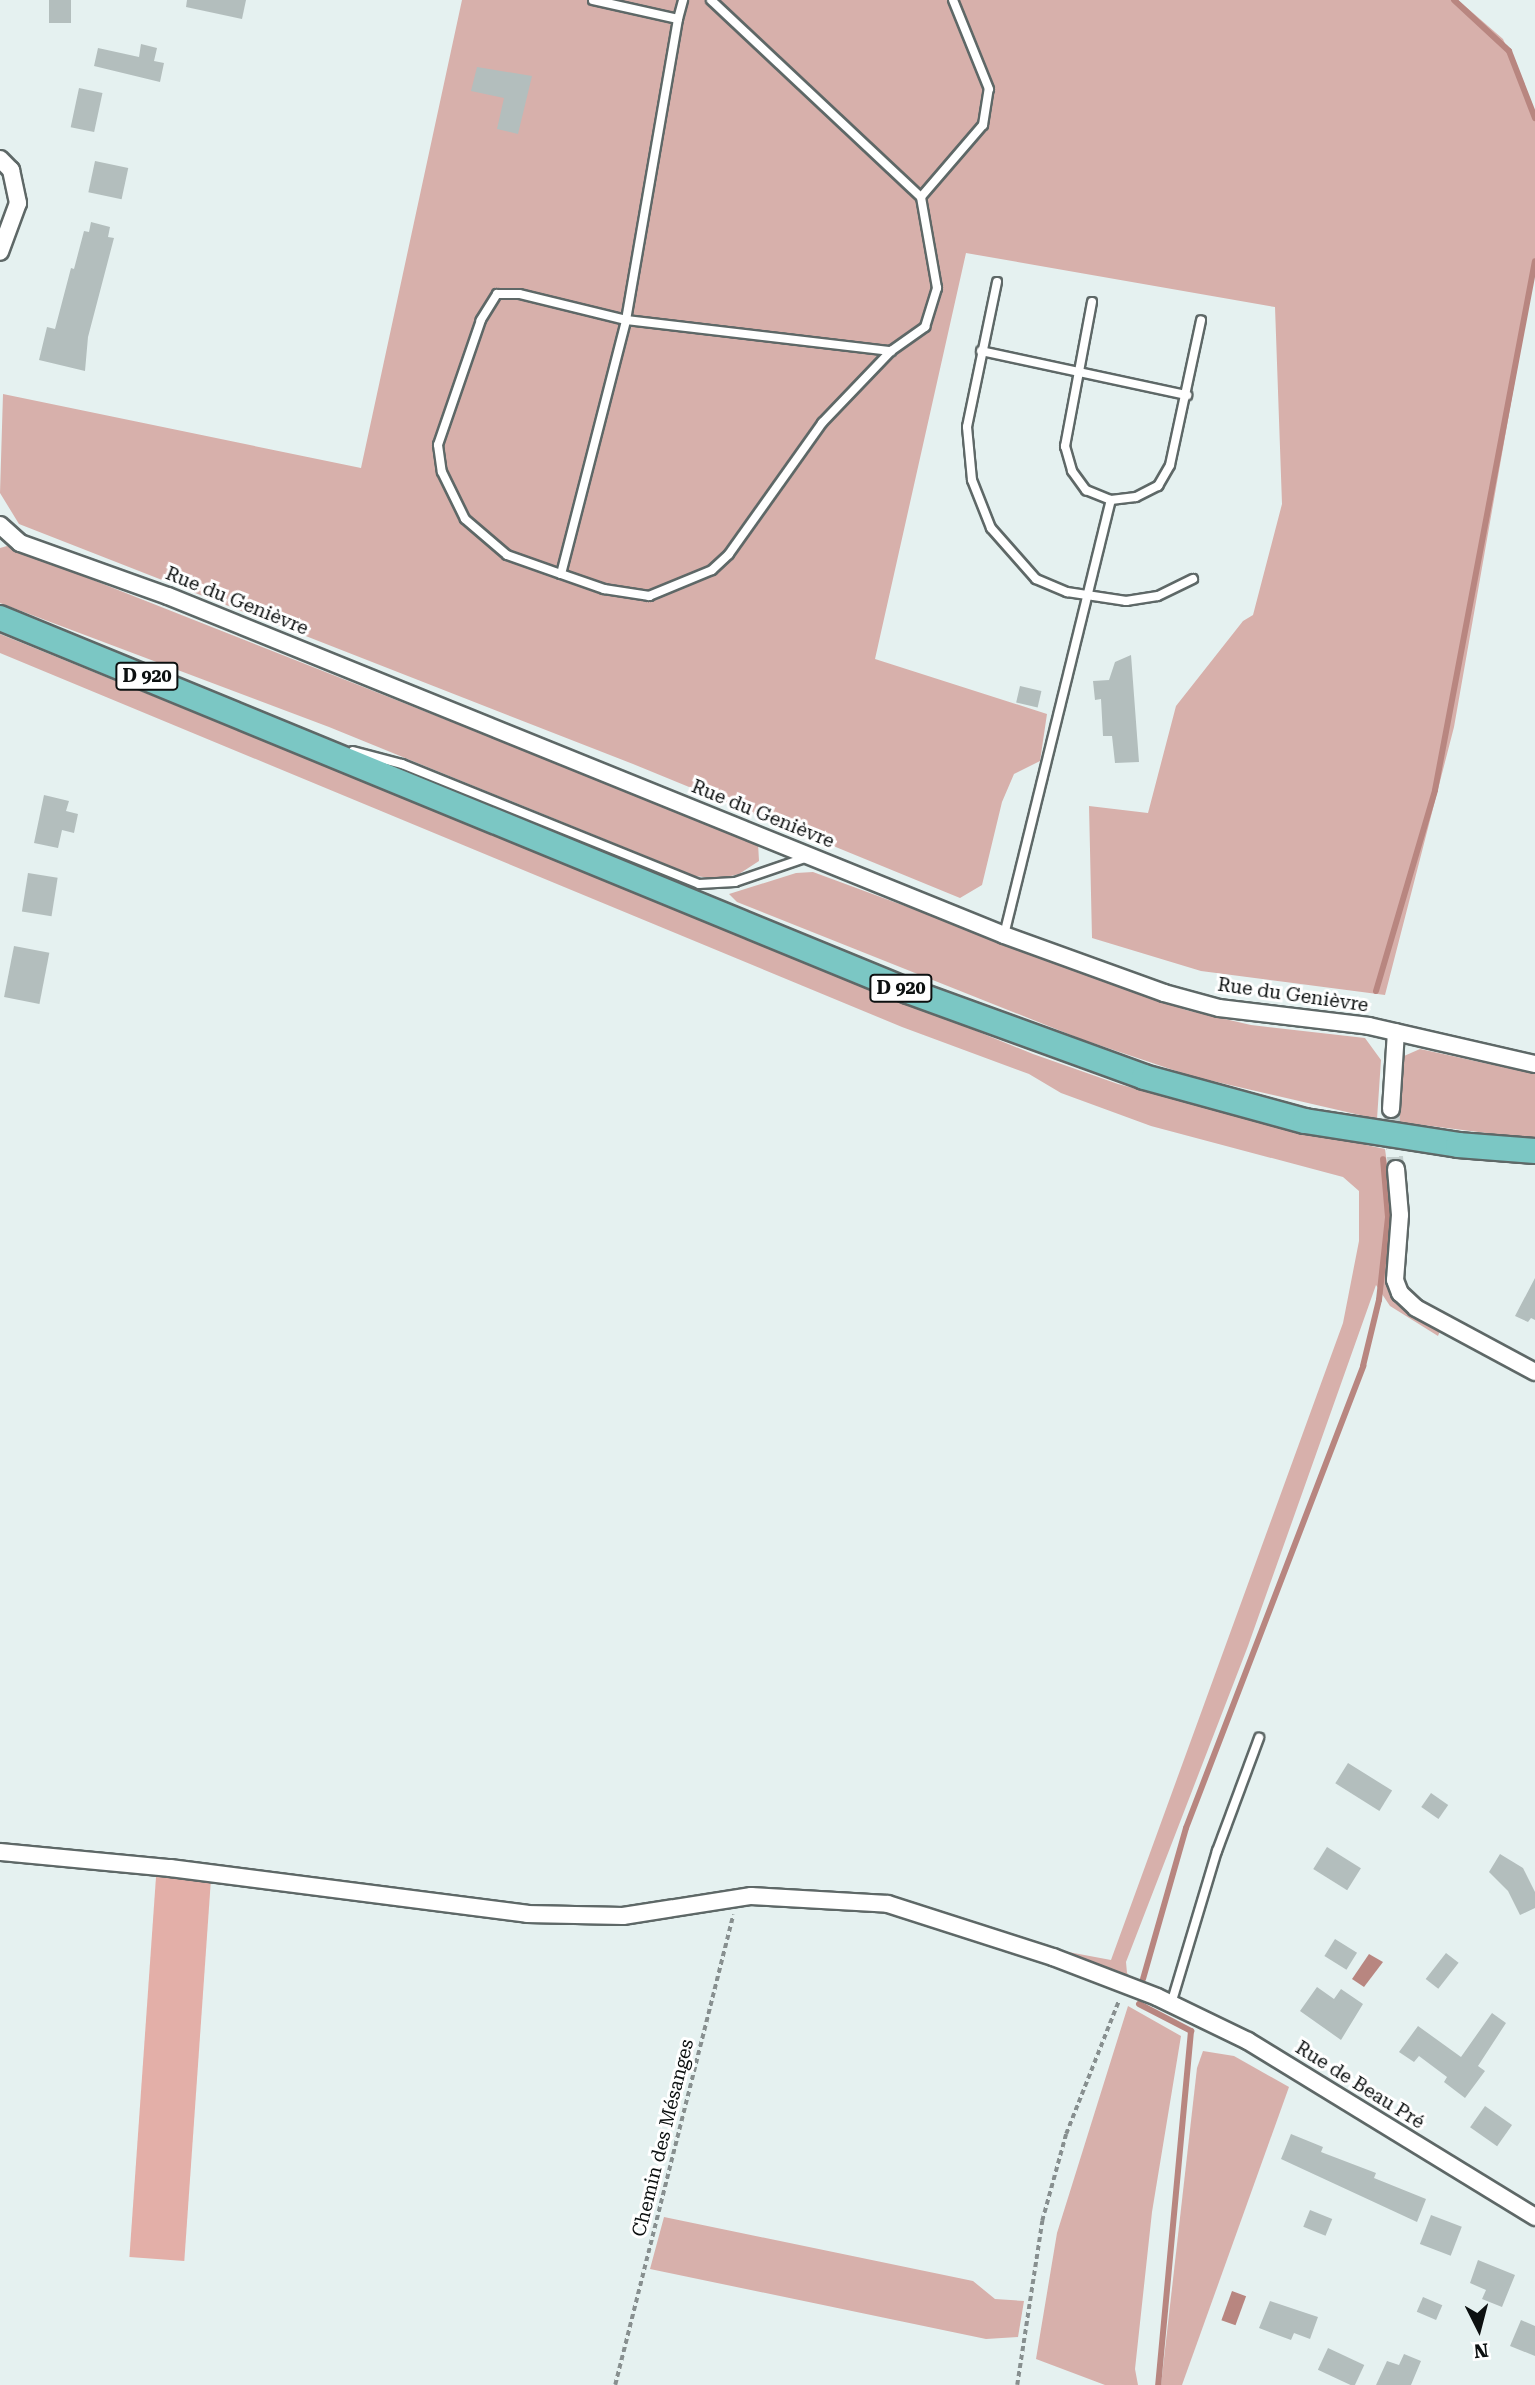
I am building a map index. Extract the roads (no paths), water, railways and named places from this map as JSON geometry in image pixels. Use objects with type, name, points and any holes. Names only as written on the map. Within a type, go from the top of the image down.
[{"type":"main road","name":"D 920","points":[[0,618],[293,735],[908,991],[1144,1077],[1306,1121],[1458,1145],[1535,1151]]},
{"type":"street","points":[[0,159],[11,170],[18,203],[0,252]]},
{"type":"street","name":"Rue du Genièvre","points":[[0,525],[20,543],[168,596],[1004,936],[1164,993],[1219,1008],[1396,1032],[1535,1064]]},
{"type":"street","points":[[1391,1109],[1396,1032]]},
{"type":"street","points":[[1396,1169],[1400,1216],[1395,1280],[1400,1293],[1416,1308],[1535,1372]]},
{"type":"street","name":"Rue de Beau Pré","points":[[0,1852],[170,1868],[527,1914],[623,1916],[736,1899],[888,1904],[943,1918],[1128,1986],[1248,2040],[1535,2217]]},
{"type":"lane","points":[[593,0],[678,19]]},
{"type":"lane","points":[[561,574],[626,320],[683,0]]},
{"type":"lane","points":[[711,0],[921,197],[937,288],[925,327],[891,351],[822,424],[729,554],[712,570],[649,596],[604,589],[507,555],[465,519],[442,472],[438,445],[481,320],[497,294],[519,294],[626,320],[891,351]]},
{"type":"lane","points":[[921,197],[984,125],[989,89],[953,0]]},
{"type":"lane","points":[[997,282],[967,427],[972,480],[991,528],[1036,579],[1090,598],[1126,601],[1158,596],[1193,579]]},
{"type":"lane","points":[[1092,302],[1065,446],[1072,471],[1086,491],[1111,499],[1136,497],[1158,486],[1170,465],[1187,396],[1201,320]]},
{"type":"lane","points":[[981,351],[1187,396]]},
{"type":"lane","points":[[1004,936],[1090,598],[1111,499]]},
{"type":"lane","points":[[293,735],[402,764],[699,884],[736,882],[810,856]]},
{"type":"lane","points":[[1164,2000],[1259,1738]]},
{"type":"waterway","points":[[1454,0],[1509,51],[1535,118]]},
{"type":"waterway","points":[[1376,991],[1435,790],[1535,261]]},
{"type":"waterway","points":[[1143,1979],[1186,1828],[1363,1366],[1379,1300],[1388,1217],[1383,1159]]},
{"type":"waterway","points":[[1139,2004],[1191,2031],[1158,2385]]},
{"type":"tunnel","points":[[1391,1109],[1396,1169]]}]
